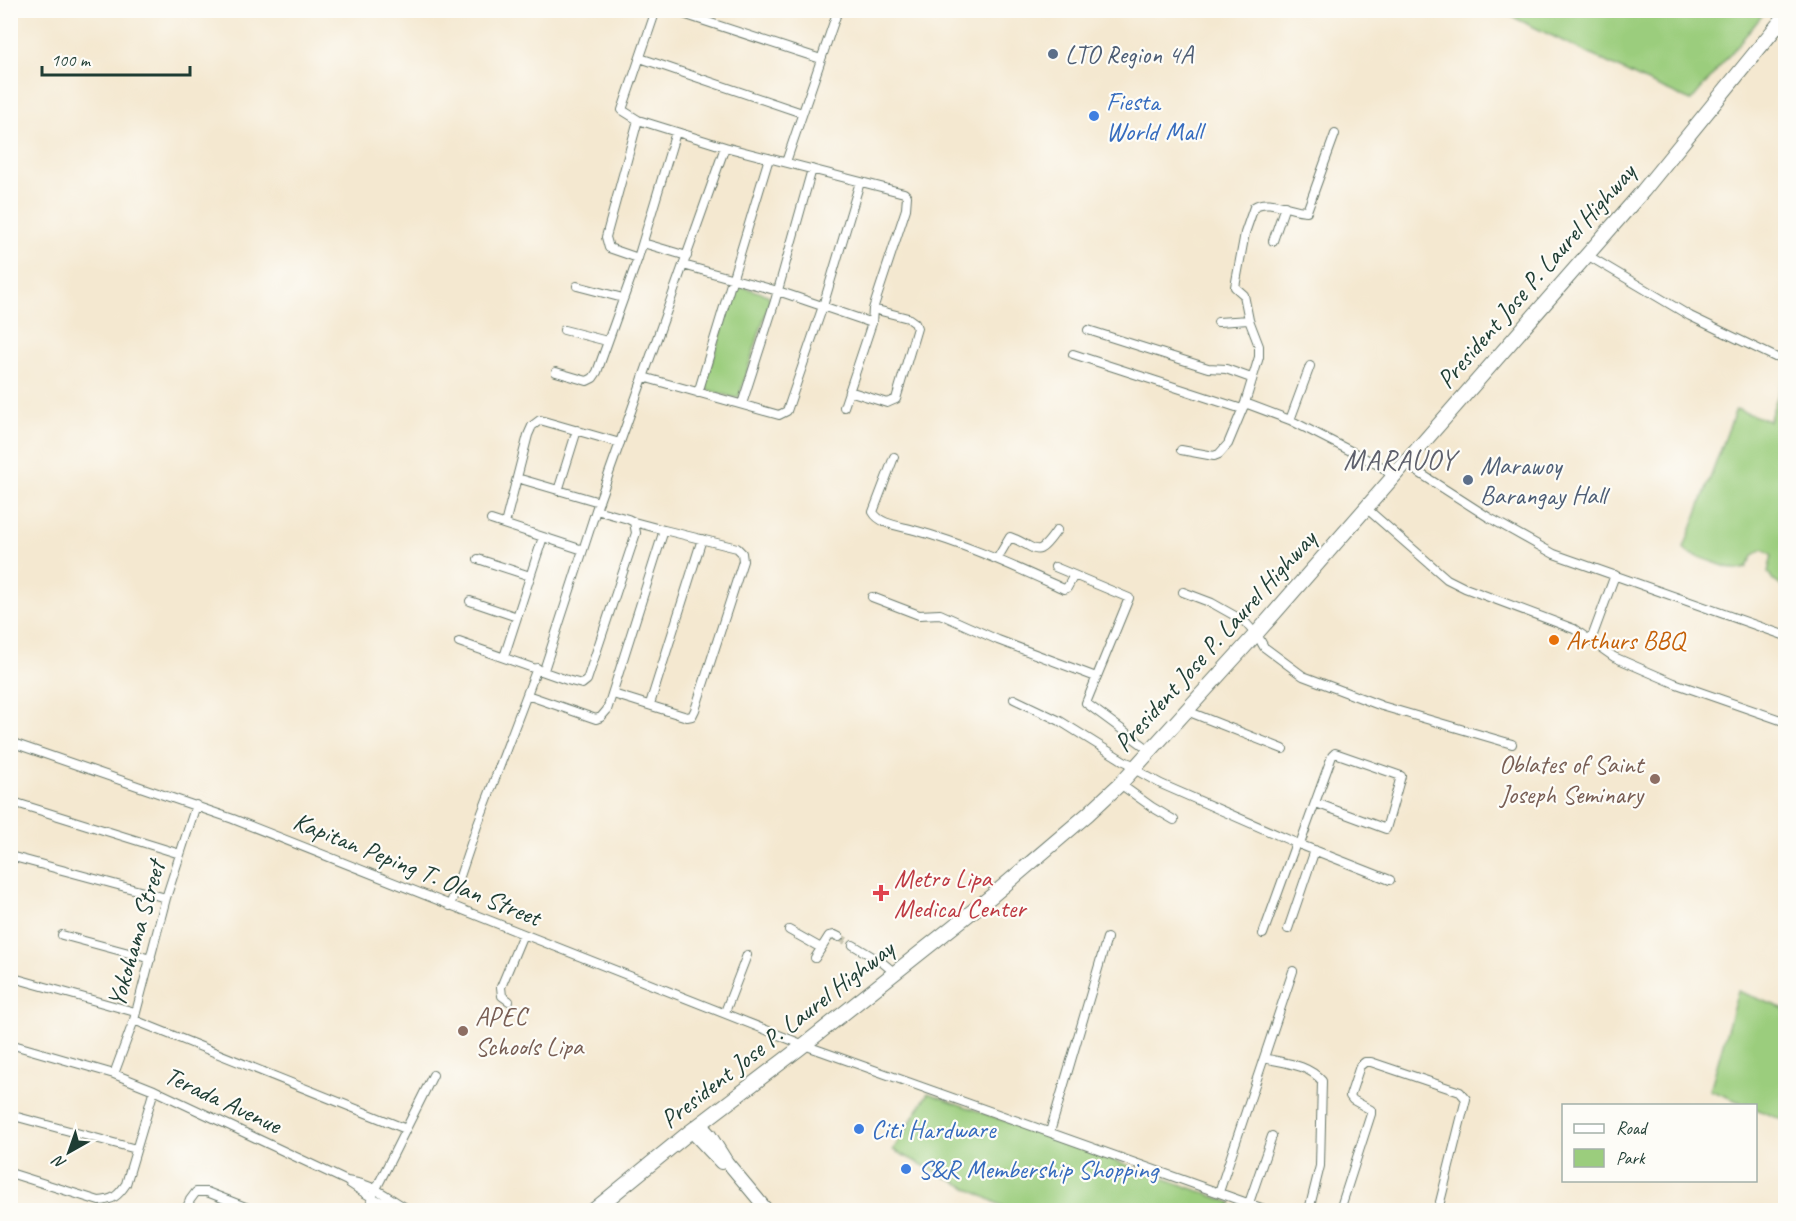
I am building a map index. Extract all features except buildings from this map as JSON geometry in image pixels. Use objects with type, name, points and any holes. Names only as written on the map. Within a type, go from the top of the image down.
[{"type":"main road","name":"President Jose P. Laurel Highway","points":[[594,1210],[1022,871],[1120,784],[1256,634],[1587,255],[1687,139],[1785,15]]},
{"type":"main road","points":[[696,1128],[759,1210]]},
{"type":"main road","points":[[696,1128],[710,1135],[727,1162],[766,1210]]},
{"type":"street","points":[[656,10],[622,110],[638,120],[725,147],[904,193],[908,201],[873,309],[872,324],[844,407]]},
{"type":"street","points":[[671,10],[821,59]]},
{"type":"street","points":[[786,162],[838,10]]},
{"type":"street","points":[[640,58],[802,113]]},
{"type":"street","points":[[638,120],[606,237],[609,248],[638,258]]},
{"type":"street","points":[[556,372],[587,381],[597,372],[606,341],[643,243],[676,132]]},
{"type":"street","points":[[1181,450],[1214,456],[1219,454],[1228,444],[1244,406],[1259,346],[1249,320],[1244,295],[1235,286],[1254,207],[1258,204],[1285,206],[1300,211],[1308,209],[1335,134]]},
{"type":"street","points":[[450,906],[477,826],[527,695],[541,669],[725,147]]},
{"type":"street","points":[[699,393],[769,158]]},
{"type":"street","points":[[742,404],[778,291],[812,169]]},
{"type":"street","points":[[644,377],[779,415],[787,411],[823,306],[860,182]]},
{"type":"street","points":[[1273,241],[1285,206]]},
{"type":"street","points":[[643,243],[687,256]]},
{"type":"street","points":[[1587,255],[1690,316],[1775,357]]},
{"type":"street","points":[[683,265],[778,291],[872,324]]},
{"type":"street","points":[[576,286],[623,298]]},
{"type":"street","points":[[849,392],[887,403],[896,399],[917,328],[915,323],[908,318],[873,309]]},
{"type":"street","points":[[1218,322],[1249,320]]},
{"type":"street","points":[[564,330],[606,341]]},
{"type":"street","points":[[1088,330],[1208,368],[1226,369],[1251,378]]},
{"type":"street","points":[[1073,354],[1290,420],[1382,467],[1392,476]]},
{"type":"street","points":[[1290,420],[1310,366]]},
{"type":"street","points":[[505,524],[532,426],[540,420],[620,443]]},
{"type":"street","points":[[558,491],[577,430]]},
{"type":"street","points":[[894,457],[873,512],[880,520],[923,532],[997,559],[1064,589],[1067,588],[1074,575]]},
{"type":"street","points":[[1404,463],[1488,517],[1554,554],[1785,636]]},
{"type":"street","points":[[517,478],[598,506],[634,522],[737,548],[742,553],[743,561],[692,716],[687,717],[613,694]]},
{"type":"street","points":[[1366,508],[1447,579],[1574,629],[1614,657],[1664,679],[1785,721]]},
{"type":"street","points":[[491,520],[583,550]]},
{"type":"street","points":[[459,642],[582,684],[587,680],[633,543],[636,533],[634,522]]},
{"type":"street","points":[[527,695],[596,719],[607,711],[664,530]]},
{"type":"street","points":[[997,559],[1010,537],[1033,549],[1042,549],[1046,547],[1057,530]]},
{"type":"street","points":[[504,657],[543,537]]},
{"type":"street","points":[[650,705],[702,539]]},
{"type":"street","points":[[478,559],[530,576]]},
{"type":"street","points":[[1055,567],[1129,598],[1086,703],[1151,751]]},
{"type":"street","points":[[1591,640],[1615,574]]},
{"type":"street","points":[[1183,592],[1212,603],[1244,621],[1272,654],[1303,675],[1318,682],[1382,706],[1512,744]]},
{"type":"street","points":[[872,597],[919,615],[940,614],[998,640],[1096,677]]},
{"type":"street","points":[[470,601],[517,617]]},
{"type":"street","points":[[1014,699],[1060,721],[1161,784],[1390,880]]},
{"type":"street","points":[[1187,711],[1283,749]]},
{"type":"street","name":"Kapitan Peping T. Olan Street","points":[[10,742],[196,805],[804,1045],[1268,1210]]},
{"type":"street","points":[[1263,934],[1316,803],[1332,756],[1335,753],[1401,776],[1386,829],[1316,803]]},
{"type":"street","points":[[1120,784],[1146,804],[1174,820]]},
{"type":"street","points":[[10,801],[180,854]]},
{"type":"street","name":"Yokohama Street","points":[[114,1074],[134,1016],[166,898],[196,805]]},
{"type":"street","points":[[1288,929],[1316,850]]},
{"type":"street","points":[[10,856],[166,898]]},
{"type":"street","points":[[789,930],[821,948]]},
{"type":"street","points":[[508,1001],[502,996],[501,987],[523,934]]},
{"type":"street","points":[[62,935],[151,959]]},
{"type":"street","points":[[815,958],[829,936],[839,937]]},
{"type":"street","points":[[1050,1132],[1107,938]]},
{"type":"street","points":[[853,945],[895,973]]},
{"type":"street","points":[[725,1012],[747,955]]},
{"type":"street","points":[[1219,1192],[1293,971]]},
{"type":"street","points":[[10,977],[134,1016],[406,1129]]},
{"type":"street","name":"Terada Avenue","points":[[10,1044],[114,1074],[154,1090],[347,1181],[376,1189],[392,1197],[407,1209]]},
{"type":"street","points":[[1264,1058],[1307,1068],[1322,1081],[1320,1166],[1309,1210]]},
{"type":"street","points":[[1340,1210],[1371,1114],[1371,1110],[1350,1096],[1360,1066],[1365,1062],[1371,1062],[1460,1092],[1466,1099],[1438,1210]]},
{"type":"street","points":[[371,1199],[433,1075]]},
{"type":"street","points":[[10,1173],[99,1201],[111,1200],[118,1196],[126,1184],[154,1090]]},
{"type":"street","points":[[10,1115],[136,1149]]},
{"type":"street","points":[[1249,1203],[1272,1136]]},
{"type":"street","points":[[347,1181],[371,1199],[388,1206],[407,1209]]},
{"type":"street","points":[[186,1210],[196,1192],[207,1192],[253,1210]]},
{"type":"green space","points":[[1493,11],[1766,11],[1691,101],[1509,15]]},
{"type":"green space","points":[[740,286],[768,295],[770,300],[739,397],[735,398],[708,390],[705,384],[735,289]]},
{"type":"green space","points":[[1785,374],[1785,589],[1773,580],[1768,572],[1772,555],[1763,549],[1754,555],[1746,568],[1738,570],[1688,553],[1684,548],[1736,409],[1769,421]]},
{"type":"green space","points":[[1738,991],[1785,1009],[1785,1121],[1757,1109],[1757,1104],[1745,1104],[1710,1090]]},
{"type":"green space","points":[[928,1093],[1232,1203],[1228,1210],[1010,1210],[893,1150]]},
{"type":"tunnel","points":[[839,937],[853,945]]},
{"type":"place","name":"LTO Region 4A","points":[[1053,54]]},
{"type":"place","name":"Fiesta World Mall","points":[[1094,116]]},
{"type":"place","name":"Marawoy Barangay Hall","points":[[1468,480]]},
{"type":"place","name":"Arthurs BBQ","points":[[1554,640]]},
{"type":"place","name":"Oblates of Saint Joseph Seminary","points":[[1655,779]]},
{"type":"place","name":"Metro Lipa Medical Center","points":[[881,893]]},
{"type":"place","name":"APEC Schools Lipa","points":[[463,1031]]},
{"type":"place","name":"Citi Hardware","points":[[859,1129]]},
{"type":"place","name":"S&R Membership Shopping","points":[[906,1169]]},
{"type":"district","name":"MARAUOY","points":[[1400,459]]}]
